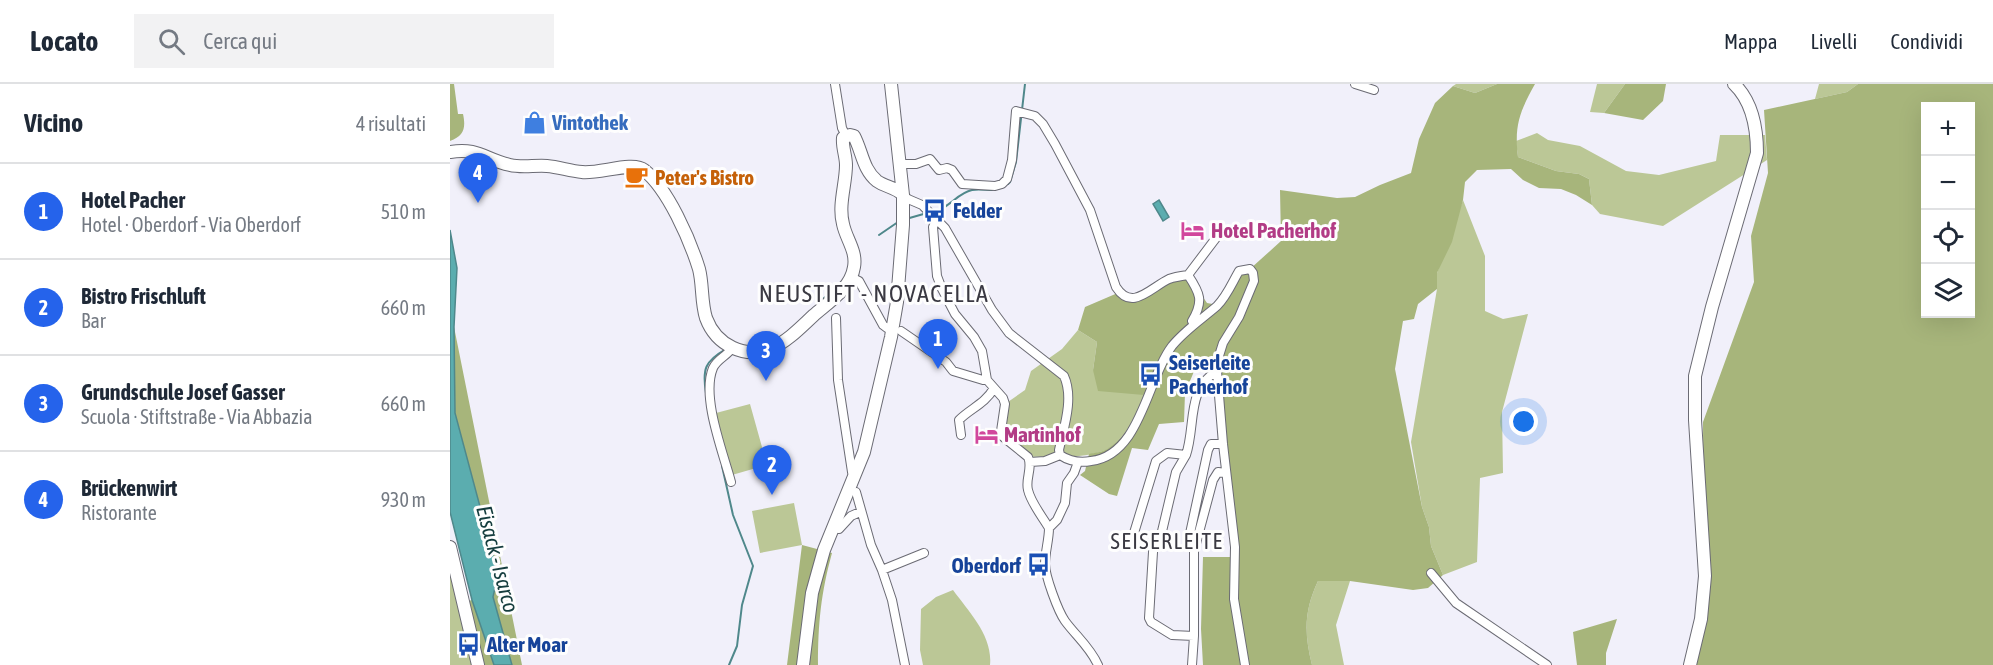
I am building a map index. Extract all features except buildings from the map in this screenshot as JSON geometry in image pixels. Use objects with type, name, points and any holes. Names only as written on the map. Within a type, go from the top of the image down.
[{"type":"street","points":[[835,84],[842,128],[846,136]]},
{"type":"street","points":[[803,665],[812,592],[832,528],[864,452],[895,314],[903,195],[891,84]]},
{"type":"street","points":[[1355,84],[1374,90]]},
{"type":"street","points":[[1690,665],[1701,619],[1705,576],[1695,420],[1695,376],[1712,307],[1757,153],[1755,119],[1743,95],[1734,84]]},
{"type":"street","points":[[900,164],[916,164],[930,159],[939,170],[947,168],[952,170],[966,186],[1002,184],[1010,171],[1020,112],[1035,116],[1043,124],[1077,184],[1090,210],[1116,287],[1127,298],[1135,299],[1170,279],[1188,275],[1216,238]]},
{"type":"street","points":[[846,136],[854,136],[871,175],[878,182],[897,189],[937,218],[957,246],[992,310],[1009,333],[1064,376],[1068,393],[1060,454]]},
{"type":"street","points":[[450,152],[472,150],[502,163],[516,166],[546,166],[584,172],[601,172],[634,166],[643,169],[665,197],[691,245],[700,272],[707,320],[714,333],[732,348],[744,352],[758,352],[783,342],[836,297],[851,277],[854,268],[854,253],[842,223],[846,168],[842,144],[846,136]]},
{"type":"street","points":[[937,218],[933,227],[937,276],[955,314],[982,351],[987,380],[1004,398],[1002,436],[1028,457],[1030,462],[1028,490],[1049,528]]},
{"type":"street","points":[[1030,462],[1045,461],[1060,454],[1078,462],[1099,460],[1108,455],[1127,438],[1137,423],[1155,375],[1173,344],[1218,305],[1229,292],[1239,271],[1250,269],[1254,281],[1239,317],[1223,343],[1217,371],[1234,547],[1234,599],[1245,665]]},
{"type":"street","points":[[1188,275],[1197,288],[1200,299],[1199,309],[1192,321],[1194,324]]},
{"type":"street","points":[[851,277],[859,281],[883,325],[887,328]]},
{"type":"street","points":[[823,307],[838,319],[838,380],[852,472]]},
{"type":"street","points":[[901,332],[946,362],[953,370],[987,380]]},
{"type":"street","points":[[731,482],[712,410],[710,382],[712,368],[732,348]]},
{"type":"street","points":[[1159,544],[1176,472],[1186,455],[1199,389],[1206,377],[1217,371]]},
{"type":"street","points":[[961,435],[959,420],[970,409],[982,404],[994,388]]},
{"type":"street","points":[[1189,538],[1208,450],[1211,444],[1223,444]]},
{"type":"street","points":[[1130,546],[1156,461],[1167,453],[1186,455]]},
{"type":"street","points":[[1078,462],[1067,483],[1065,503],[1057,520],[1049,528],[1046,577],[1059,612],[1092,651],[1098,665]]},
{"type":"street","points":[[1192,665],[1194,551],[1213,480],[1218,472],[1226,473]]},
{"type":"street","points":[[856,492],[860,512],[892,600],[905,665]]},
{"type":"street","points":[[832,528],[838,529],[851,516],[860,512]]},
{"type":"street","points":[[450,547],[478,665]]},
{"type":"street","points":[[1153,552],[1150,622],[1172,634],[1194,636]]},
{"type":"street","points":[[882,570],[924,553]]},
{"type":"street","points":[[1431,573],[1456,603],[1547,665]]},
{"type":"green space","points":[[450,84],[454,84],[458,114],[463,114],[464,123],[461,134],[450,141]]},
{"type":"green space","points":[[1456,84],[1497,84],[1475,93],[1453,86]]},
{"type":"green space","points":[[1497,84],[1535,84],[1519,119],[1518,157],[1556,171],[1579,174],[1589,179],[1592,205],[1561,189],[1539,188],[1523,180],[1511,169],[1477,170],[1465,182],[1463,200],[1452,242],[1437,273],[1437,289],[1418,304],[1414,319],[1403,321],[1395,369],[1422,507],[1429,527],[1431,546],[1443,575],[1428,588],[1413,590],[1350,581],[1318,581],[1310,602],[1307,622],[1312,665],[1203,665],[1201,629],[1203,557],[1234,557],[1221,370],[1206,364],[1195,369],[1185,393],[1184,422],[1159,424],[1148,450],[1132,448],[1117,496],[1109,494],[1080,475],[1085,471],[1089,454],[1107,449],[1120,439],[1134,418],[1144,395],[1098,391],[1093,370],[1097,342],[1078,330],[1085,307],[1120,292],[1127,298],[1170,279],[1188,275],[1207,303],[1218,305],[1237,275],[1250,269],[1281,241],[1280,190],[1337,198],[1355,197],[1411,173],[1419,139],[1435,103],[1453,86],[1475,93]]},
{"type":"green space","points":[[1597,84],[1625,84],[1604,113],[1590,112]]},
{"type":"green space","points":[[1625,84],[1666,84],[1663,101],[1643,120],[1604,113]]},
{"type":"green space","points":[[1819,84],[1858,84],[1847,92],[1815,99]]},
{"type":"green space","points":[[1858,84],[1993,84],[1993,665],[1690,665],[1704,590],[1703,422],[1754,282],[1751,236],[1768,173],[1764,110],[1847,92]]},
{"type":"green space","points":[[1537,133],[1548,140],[1580,146],[1626,171],[1659,175],[1716,161],[1720,135],[1765,135],[1767,160],[1663,226],[1600,214],[1592,205],[1589,179],[1579,174],[1556,171],[1518,157],[1516,141]]},
{"type":"green space","points":[[1463,200],[1485,256],[1485,311],[1503,319],[1528,314],[1502,412],[1503,473],[1480,478],[1477,562],[1443,575],[1431,546],[1411,442],[1437,289],[1437,273]]},
{"type":"green space","points":[[454,327],[522,665],[512,665],[493,597],[498,574],[455,413]]},
{"type":"green space","points":[[1078,330],[1097,342],[1093,370],[1144,395],[1134,419],[1123,435],[1103,451],[1076,456],[1028,457],[1002,436],[1005,404],[1025,390],[1031,371],[1062,349]]},
{"type":"green space","points":[[750,404],[767,465],[732,475],[716,413]]},
{"type":"green space","points":[[794,503],[802,545],[760,553],[752,511]]},
{"type":"green space","points":[[802,545],[832,553],[821,608],[818,665],[787,665]]},
{"type":"green space","points":[[450,546],[478,665],[450,665]]},
{"type":"green space","points":[[1318,581],[1350,581],[1336,625],[1344,665],[1312,665],[1307,622],[1310,602]]},
{"type":"green space","points":[[953,590],[984,634],[990,654],[990,665],[923,665],[920,650],[921,609],[936,597]]},
{"type":"green space","points":[[472,600],[494,665],[478,665],[465,602]]},
{"type":"green space","points":[[1617,619],[1606,653],[1606,665],[1577,665],[1573,632]]},
{"type":"water","points":[[1159,200],[1169,217],[1163,221],[1153,204]]},
{"type":"water","points":[[450,230],[457,268],[454,327],[455,413],[498,574],[493,597],[512,665],[494,665],[472,600],[450,512]]},
{"type":"waterway","points":[[1008,184],[1016,162],[1025,84]]},
{"type":"waterway","points":[[932,212],[943,208],[967,192],[992,190]]},
{"type":"waterway","points":[[906,219],[927,213]]},
{"type":"waterway","points":[[879,235],[898,222]]},
{"type":"waterway","points":[[821,301],[841,282]]},
{"type":"waterway","points":[[706,393],[704,378],[707,366],[713,358],[726,349]]},
{"type":"waterway","points":[[722,466],[733,515],[753,566],[742,605],[737,646],[729,665]]},
{"type":"place","name":"Vintothek","points":[[534,122]]},
{"type":"place","name":"Peter's Bistro","points":[[637,177]]},
{"type":"place","name":"Brückenwirt","points":[[478,203]]},
{"type":"place","name":"Felder","points":[[935,210]]},
{"type":"place","name":"Hotel Pacherhof","points":[[1193,230]]},
{"type":"place","name":"Hotel Pacher","points":[[938,369]]},
{"type":"place","name":"Seiserleite Pacherhof","points":[[1151,374]]},
{"type":"place","name":"Grundschule Josef Gasser","points":[[766,381]]},
{"type":"place","name":"Martinhof","points":[[986,434]]},
{"type":"place","name":"Bistro Frischluft","points":[[772,495]]},
{"type":"place","name":"Oberdorf","points":[[1039,565]]},
{"type":"place","name":"Alter Moar","points":[[469,644]]},
{"type":"district","name":"NEUSTIFT - NOVACELLA","points":[[874,293]]},
{"type":"district","name":"SEISERLEITE","points":[[1167,541]]},
{"type":"water label","name":"Eisack - Isarco","points":[[498,559]]}]
